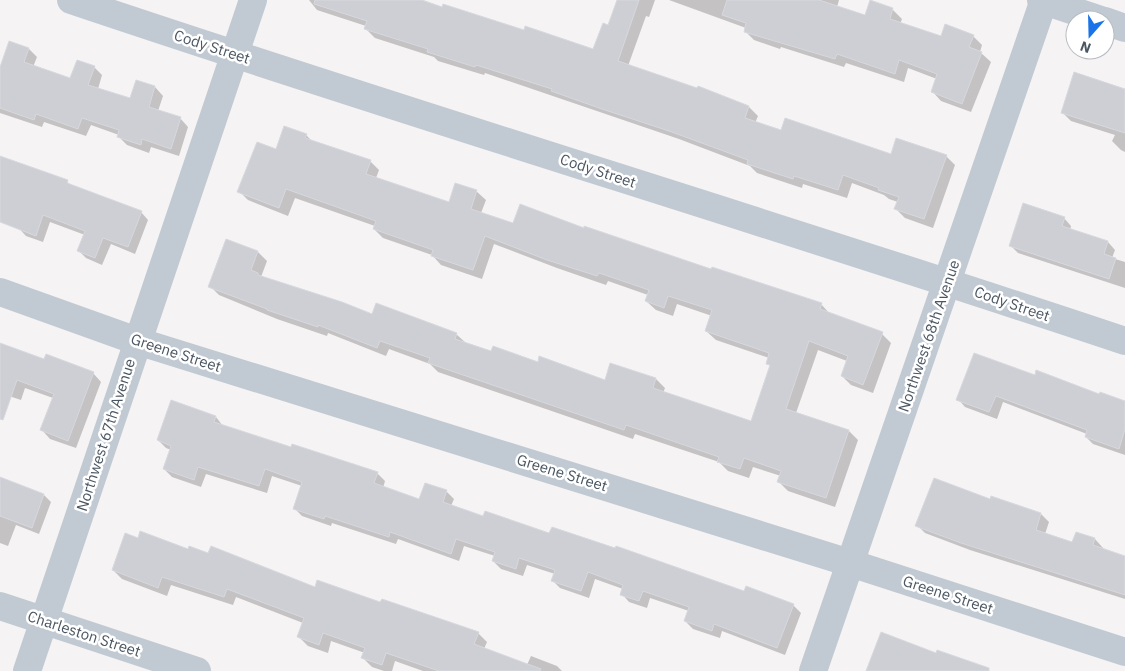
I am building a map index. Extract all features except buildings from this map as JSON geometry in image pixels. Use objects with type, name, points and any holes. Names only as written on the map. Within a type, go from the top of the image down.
[{"type":"street","name":"Cody Street","points":[[72,0],[235,55],[947,282],[1125,341]]},
{"type":"street","name":"Northwest 67th Avenue","points":[[27,671],[253,0]]},
{"type":"street","points":[[1043,0],[1072,10]]},
{"type":"street","name":"Northwest 68th Avenue","points":[[813,671],[1043,0]]},
{"type":"street","name":"Greene Street","points":[[0,292],[137,341],[850,563],[1125,652]]},
{"type":"street","name":"Charleston Street","points":[[0,606],[197,671]]}]
